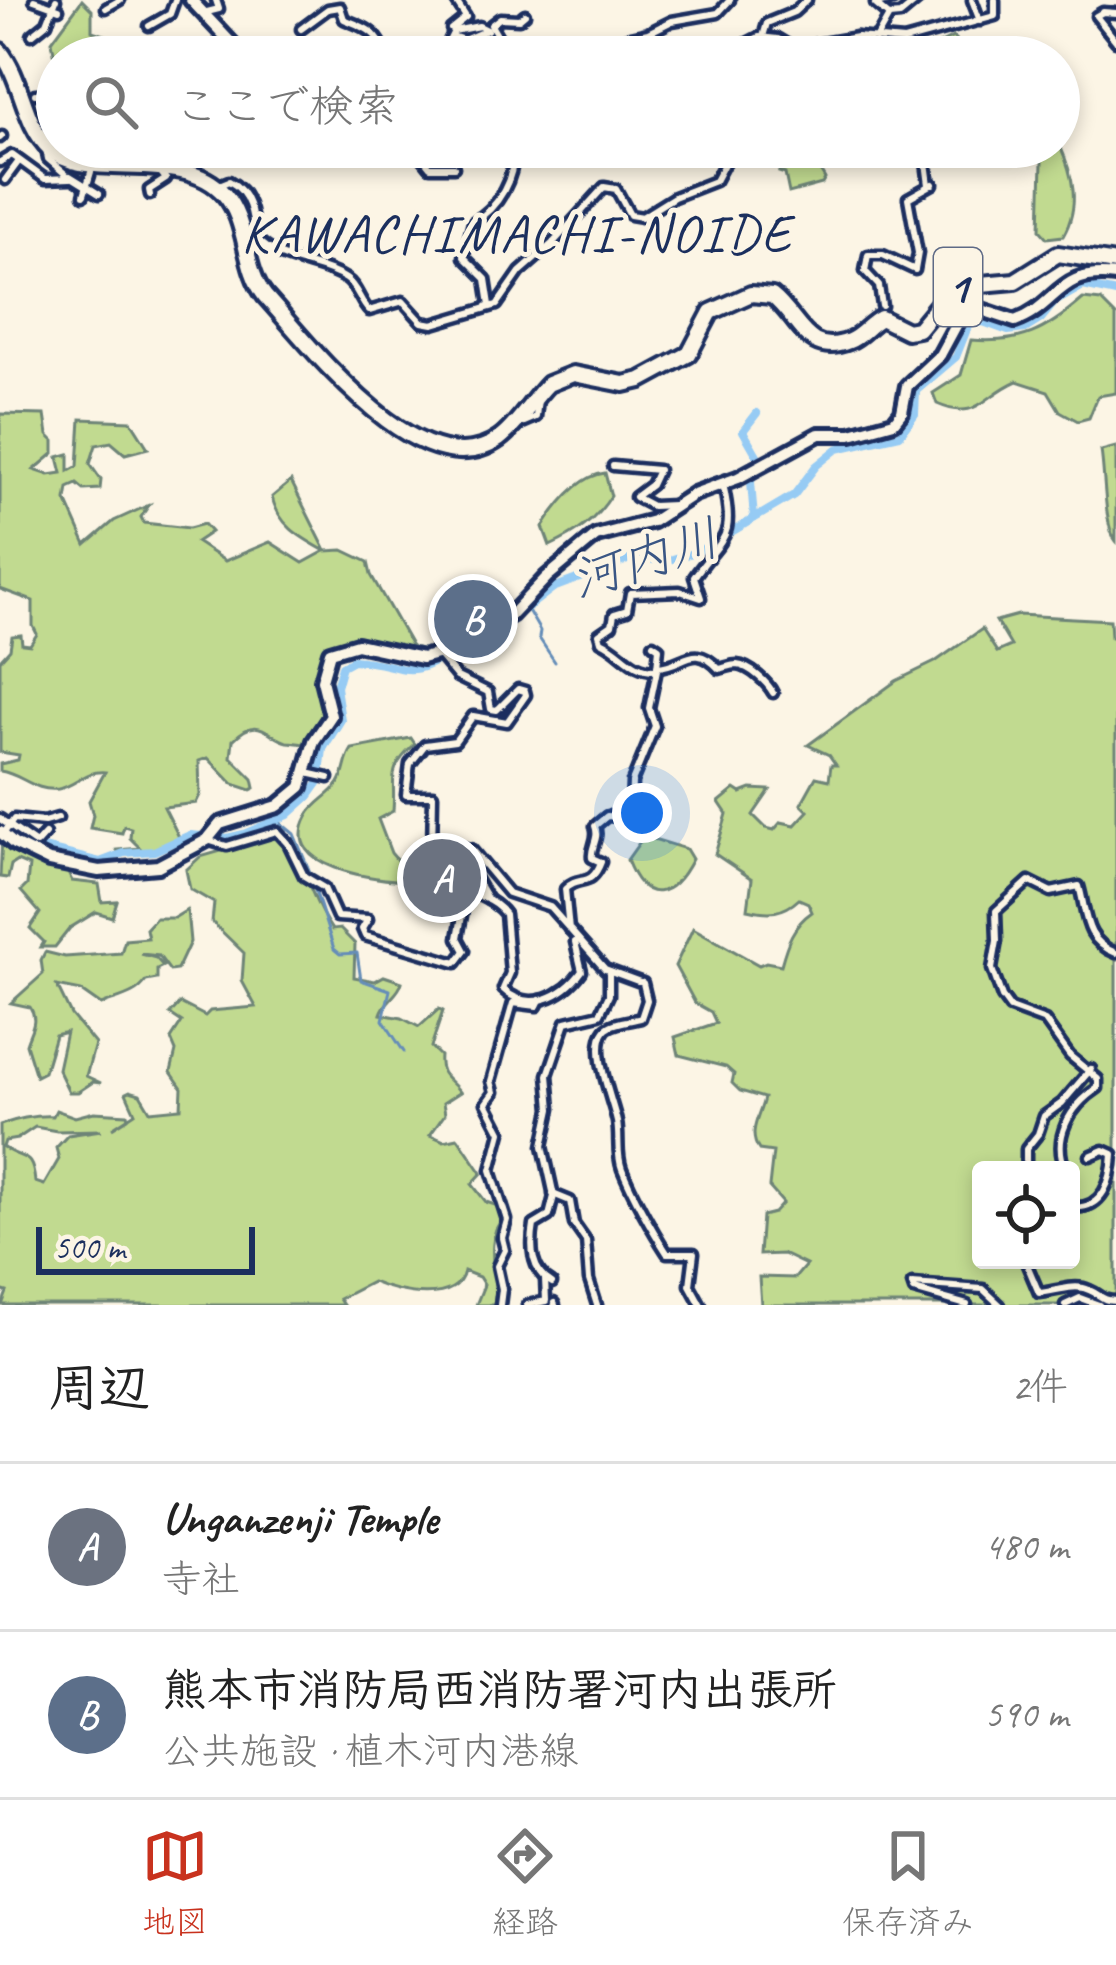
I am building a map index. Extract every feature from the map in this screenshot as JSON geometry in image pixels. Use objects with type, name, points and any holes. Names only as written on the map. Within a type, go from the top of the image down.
[{"type":"main road","points":[[191,0],[225,36]]},
{"type":"main road","points":[[0,51],[16,75],[36,130]]},
{"type":"main road","points":[[159,168],[216,187]]},
{"type":"main road","name":"1","points":[[216,187],[232,207],[252,276],[279,311],[368,404],[420,441],[446,450],[488,445],[501,438],[548,383],[566,375],[624,384],[641,380],[689,354],[716,308],[751,295],[767,294],[804,336],[828,345],[851,340],[881,318],[907,331],[918,329],[958,286],[1015,280],[1058,254],[1116,263]]},
{"type":"main road","points":[[4,830],[46,860],[99,871],[158,866],[211,835],[278,806],[305,783],[311,773],[314,741],[331,716],[322,680],[330,652],[357,644],[440,658],[462,638],[511,615],[596,536],[643,526],[694,494],[819,434],[851,434],[894,422],[902,412],[907,386],[940,355],[968,311],[982,310],[1015,321],[1039,309],[1050,295],[1076,279],[1116,276]]},
{"type":"street","points":[[32,35],[47,23],[56,5],[34,0]]},
{"type":"street","points":[[106,8],[120,0]]},
{"type":"street","points":[[148,26],[170,14],[176,0]]},
{"type":"street","points":[[203,13],[219,9],[216,0]]},
{"type":"street","points":[[449,36],[466,15],[455,0]]},
{"type":"street","points":[[635,36],[672,21],[718,13],[730,0]]},
{"type":"street","points":[[762,36],[767,23],[794,12],[807,0]]},
{"type":"street","points":[[893,0],[875,5],[889,16],[900,15],[918,0]]},
{"type":"street","points":[[972,0],[980,21]]},
{"type":"street","points":[[923,36],[997,14],[995,0]]},
{"type":"street","points":[[301,29],[337,7],[344,19],[377,36]]},
{"type":"street","points":[[1116,13],[1096,16],[1116,40]]},
{"type":"street","points":[[495,36],[491,25],[500,18],[519,20],[525,14]]},
{"type":"street","points":[[878,36],[889,16]]},
{"type":"street","points":[[0,162],[12,155],[45,178],[61,181],[65,168]]},
{"type":"street","points":[[5,180],[19,161]]},
{"type":"street","points":[[66,168],[85,190],[99,194]]},
{"type":"street","points":[[150,195],[149,190],[166,179],[153,168]]},
{"type":"street","points":[[456,315],[457,308],[490,305],[485,279],[464,257],[473,222],[493,210],[510,168]]},
{"type":"street","points":[[216,187],[229,181],[240,188],[251,207],[255,237],[261,244],[295,262],[344,278],[369,311],[398,300],[408,302],[428,324],[497,304],[520,272],[552,244],[599,190],[616,189],[630,215],[642,217],[674,197],[715,181],[722,168]]},
{"type":"street","points":[[882,306],[879,286],[865,271],[864,261],[868,255],[884,255],[915,270],[918,253],[908,197],[931,184],[928,168]]},
{"type":"street","points":[[85,190],[91,172]]},
{"type":"street","points":[[613,466],[655,469],[658,473],[651,485],[635,497],[652,506],[678,505]]},
{"type":"street","points":[[723,484],[730,517],[725,537],[694,577],[700,599],[680,591],[630,593],[627,610],[614,614],[612,625],[599,634],[601,641],[620,650],[640,670],[704,656],[719,669],[736,664],[745,668],[770,685],[773,693]]},
{"type":"street","points":[[447,614],[462,638]]},
{"type":"street","points":[[211,835],[227,846],[277,831],[304,876],[324,889],[337,917],[366,919],[364,936],[457,963],[465,951],[458,938],[463,916],[451,891],[459,889],[488,901],[506,914],[510,973],[503,989],[508,996],[540,1000],[563,993],[582,971],[565,889],[588,882],[600,867],[591,851],[596,825],[607,816],[620,817],[631,806],[632,782],[655,726],[649,708],[659,649],[653,644]]},
{"type":"street","points":[[440,658],[457,676],[488,692],[495,711],[513,691],[526,693],[507,722],[473,716],[458,738],[430,742],[413,758],[404,789],[410,797],[434,795],[427,864],[458,859],[466,864],[488,901]]},
{"type":"street","points":[[311,773],[329,778]]},
{"type":"street","points":[[4,830],[16,819],[44,822],[58,818]]},
{"type":"street","points":[[0,819],[4,830],[36,844],[45,834]]},
{"type":"street","points":[[430,848],[436,852],[455,846],[471,849],[504,889],[522,900],[550,907],[609,971],[640,980],[647,991],[643,1016],[609,1026],[601,1043],[606,1092],[616,1121],[620,1162],[663,1248],[670,1254],[694,1252],[690,1285],[701,1305]]},
{"type":"street","points":[[1063,1161],[1059,1151],[1064,1125],[1084,1096],[1098,1088],[1098,1078],[1070,1056],[1045,1021],[1010,1008],[1002,997],[992,969],[996,911],[1029,881],[1052,892],[1079,886],[1087,926],[1100,946],[1116,953]]},
{"type":"street","points":[[527,1305],[546,1300],[548,1281],[532,1256],[532,1231],[535,1223],[549,1216],[554,1194],[543,1156],[551,1109],[548,1075],[566,1022],[600,1014],[609,995],[609,971]]},
{"type":"street","points":[[500,1305],[497,1266],[505,1250],[502,1238],[507,1220],[490,1170],[501,1132],[487,1101],[494,1092],[491,1082],[511,1007],[515,1002],[538,1006],[540,1000]]},
{"type":"street","points":[[1027,1161],[1026,1149],[1044,1117],[1091,1070]]},
{"type":"street","points":[[1080,1208],[1096,1201],[1111,1178],[1113,1154],[1104,1150],[1090,1156]]},
{"type":"street","points":[[554,1194],[570,1201],[574,1224],[586,1240],[589,1280],[597,1305]]},
{"type":"street","points":[[1029,1269],[1039,1293],[1076,1287],[1090,1290],[1101,1300],[1116,1301]]},
{"type":"street","points":[[967,1305],[914,1290],[912,1284],[982,1289],[1000,1305]]},
{"type":"street","points":[[1065,1305],[1080,1298],[1099,1305]]},
{"type":"green space","points":[[82,0],[92,10],[92,31],[108,36],[56,36]]},
{"type":"green space","points":[[781,168],[819,168],[825,179],[789,193],[785,174],[779,172]]},
{"type":"green space","points":[[1042,168],[1068,168],[1073,201],[1069,224],[1063,236],[1047,238],[1040,230]]},
{"type":"green space","points":[[1083,299],[1101,301],[1116,316],[1116,393],[1098,396],[1089,418],[1078,421],[1060,411],[1048,391],[1017,381],[971,409],[937,404],[933,393],[961,375],[971,340],[1004,340],[1032,333]]},
{"type":"green space","points":[[0,414],[45,415],[54,453],[34,470],[49,475],[62,473],[58,457],[69,454],[69,471],[78,466],[81,419],[131,421],[148,448],[125,454],[111,442],[96,445],[90,464],[101,480],[100,489],[84,490],[77,484],[68,488],[66,500],[86,545],[114,521],[149,505],[141,517],[144,523],[189,528],[204,524],[211,532],[196,542],[225,561],[270,542],[303,563],[325,551],[292,530],[275,507],[272,497],[291,481],[326,551],[343,550],[368,562],[412,647],[421,649],[421,657],[353,642],[334,643],[320,670],[326,719],[309,745],[281,740],[257,727],[242,732],[233,740],[231,757],[253,779],[255,788],[233,784],[208,758],[199,761],[196,803],[164,807],[180,839],[158,851],[119,853],[117,850],[140,848],[130,838],[131,828],[124,826],[122,833],[90,828],[89,801],[105,772],[50,789],[0,771],[0,764],[18,760],[19,755],[0,752],[0,660],[10,649],[12,636],[21,635],[22,644],[30,645],[37,634],[33,601],[0,589]]},
{"type":"green space","points":[[1116,447],[1116,541],[1107,512],[1101,451]]},
{"type":"green space","points":[[605,473],[611,496],[605,505],[584,526],[550,546],[543,527],[555,510],[578,486]]},
{"type":"green space","points":[[1018,615],[1110,620],[1111,637],[1116,638],[1116,1305],[761,1305],[759,1277],[795,1278],[806,1265],[783,1254],[759,1255],[762,1216],[774,1213],[783,1203],[769,1187],[773,1152],[759,1150],[754,1137],[764,1098],[740,1091],[726,1067],[679,1055],[675,1037],[716,1023],[711,1012],[695,1003],[675,966],[693,928],[759,965],[781,965],[792,935],[812,912],[799,899],[775,912],[748,909],[752,879],[715,854],[727,814],[719,802],[735,789],[741,793],[770,790],[753,815],[774,830],[781,822],[795,825],[808,811],[801,804],[816,777],[829,780],[831,765],[836,765],[829,755],[808,745],[896,681],[935,662],[982,629],[997,652],[1011,646],[996,621]]},
{"type":"green space","points":[[411,738],[415,744],[399,761],[394,775],[393,811],[378,819],[391,853],[408,873],[406,881],[354,874],[318,860],[306,849],[302,835],[307,817],[339,783],[352,749]]},
{"type":"green space","points":[[277,835],[303,871],[332,930],[340,929],[355,944],[354,977],[375,981],[384,976],[402,982],[381,1014],[419,1027],[439,1009],[443,1011],[431,1047],[440,1056],[443,1073],[460,1092],[443,1103],[445,1114],[430,1135],[444,1141],[458,1138],[482,1173],[472,1184],[486,1202],[501,1207],[503,1219],[493,1247],[496,1305],[476,1305],[484,1285],[479,1277],[464,1271],[459,1282],[439,1293],[411,1293],[372,1282],[339,1299],[343,1305],[2,1305],[7,1292],[0,1290],[0,1125],[53,1116],[56,1110],[75,1117],[94,1112],[127,1114],[128,1118],[135,1113],[126,1093],[130,1091],[140,1094],[150,1111],[181,1108],[182,1088],[171,1072],[176,1051],[171,1039],[182,1022],[170,1014],[180,1003],[205,1016],[210,1011],[256,1007],[242,981],[244,953],[212,922],[214,903],[190,889],[186,870],[200,857]],"holes":[[[35,1127],[101,1130],[68,1135],[56,1148],[59,1159],[44,1185],[35,1182],[29,1161],[3,1147],[5,1141]]]},
{"type":"green space","points":[[644,836],[686,849],[692,859],[676,882],[659,892],[642,885],[627,860]]},
{"type":"green space","points":[[2,837],[66,869],[72,881],[99,884],[102,902],[117,901],[112,917],[96,912],[70,928],[55,947],[41,947],[44,942],[30,928],[40,913],[21,891],[27,885],[29,866],[17,861],[8,878],[0,877]]},
{"type":"green space","points":[[187,910],[190,942],[177,970],[170,971],[159,956],[141,954],[156,958],[163,966],[157,969],[157,979],[101,1005],[81,991],[57,986],[71,1015],[95,1044],[86,1076],[101,1083],[69,1092],[58,1069],[66,1032],[55,1035],[44,1072],[36,1076],[26,1044],[33,1012],[11,1003],[43,974],[45,952],[65,957],[121,953],[125,940],[148,938],[146,929],[156,918],[174,918]]},
{"type":"waterway","name":"河内川","points":[[472,640],[494,633],[553,588],[630,559],[669,560],[699,551],[794,495],[816,466],[837,449],[900,435],[915,414],[916,391],[956,357],[969,324],[1025,329],[1055,302],[1083,286],[1116,293]]},
{"type":"waterway","points":[[754,518],[751,482],[758,457],[743,431],[757,413]]},
{"type":"waterway","points":[[526,607],[555,662]]},
{"type":"waterway","name":"河内川","points":[[0,825],[35,846],[100,862],[124,853],[154,851],[190,835],[227,838],[244,834],[288,815],[319,782],[323,749],[341,720],[336,687],[342,666],[353,660],[415,669],[454,650]]},
{"type":"waterway","points":[[277,820],[294,834],[312,877]]},
{"type":"waterway","points":[[314,887],[334,949],[340,954],[357,953],[361,980],[390,990],[383,1020],[404,1052]]},
{"type":"place","name":"熊本市消防局西消防署河内出張所","points":[[473,619]]},
{"type":"place","name":"Unganzenji Temple","points":[[442,878]]},
{"type":"district","name":"KAWACHIMACHI-NOIDE","points":[[517,233]]}]
